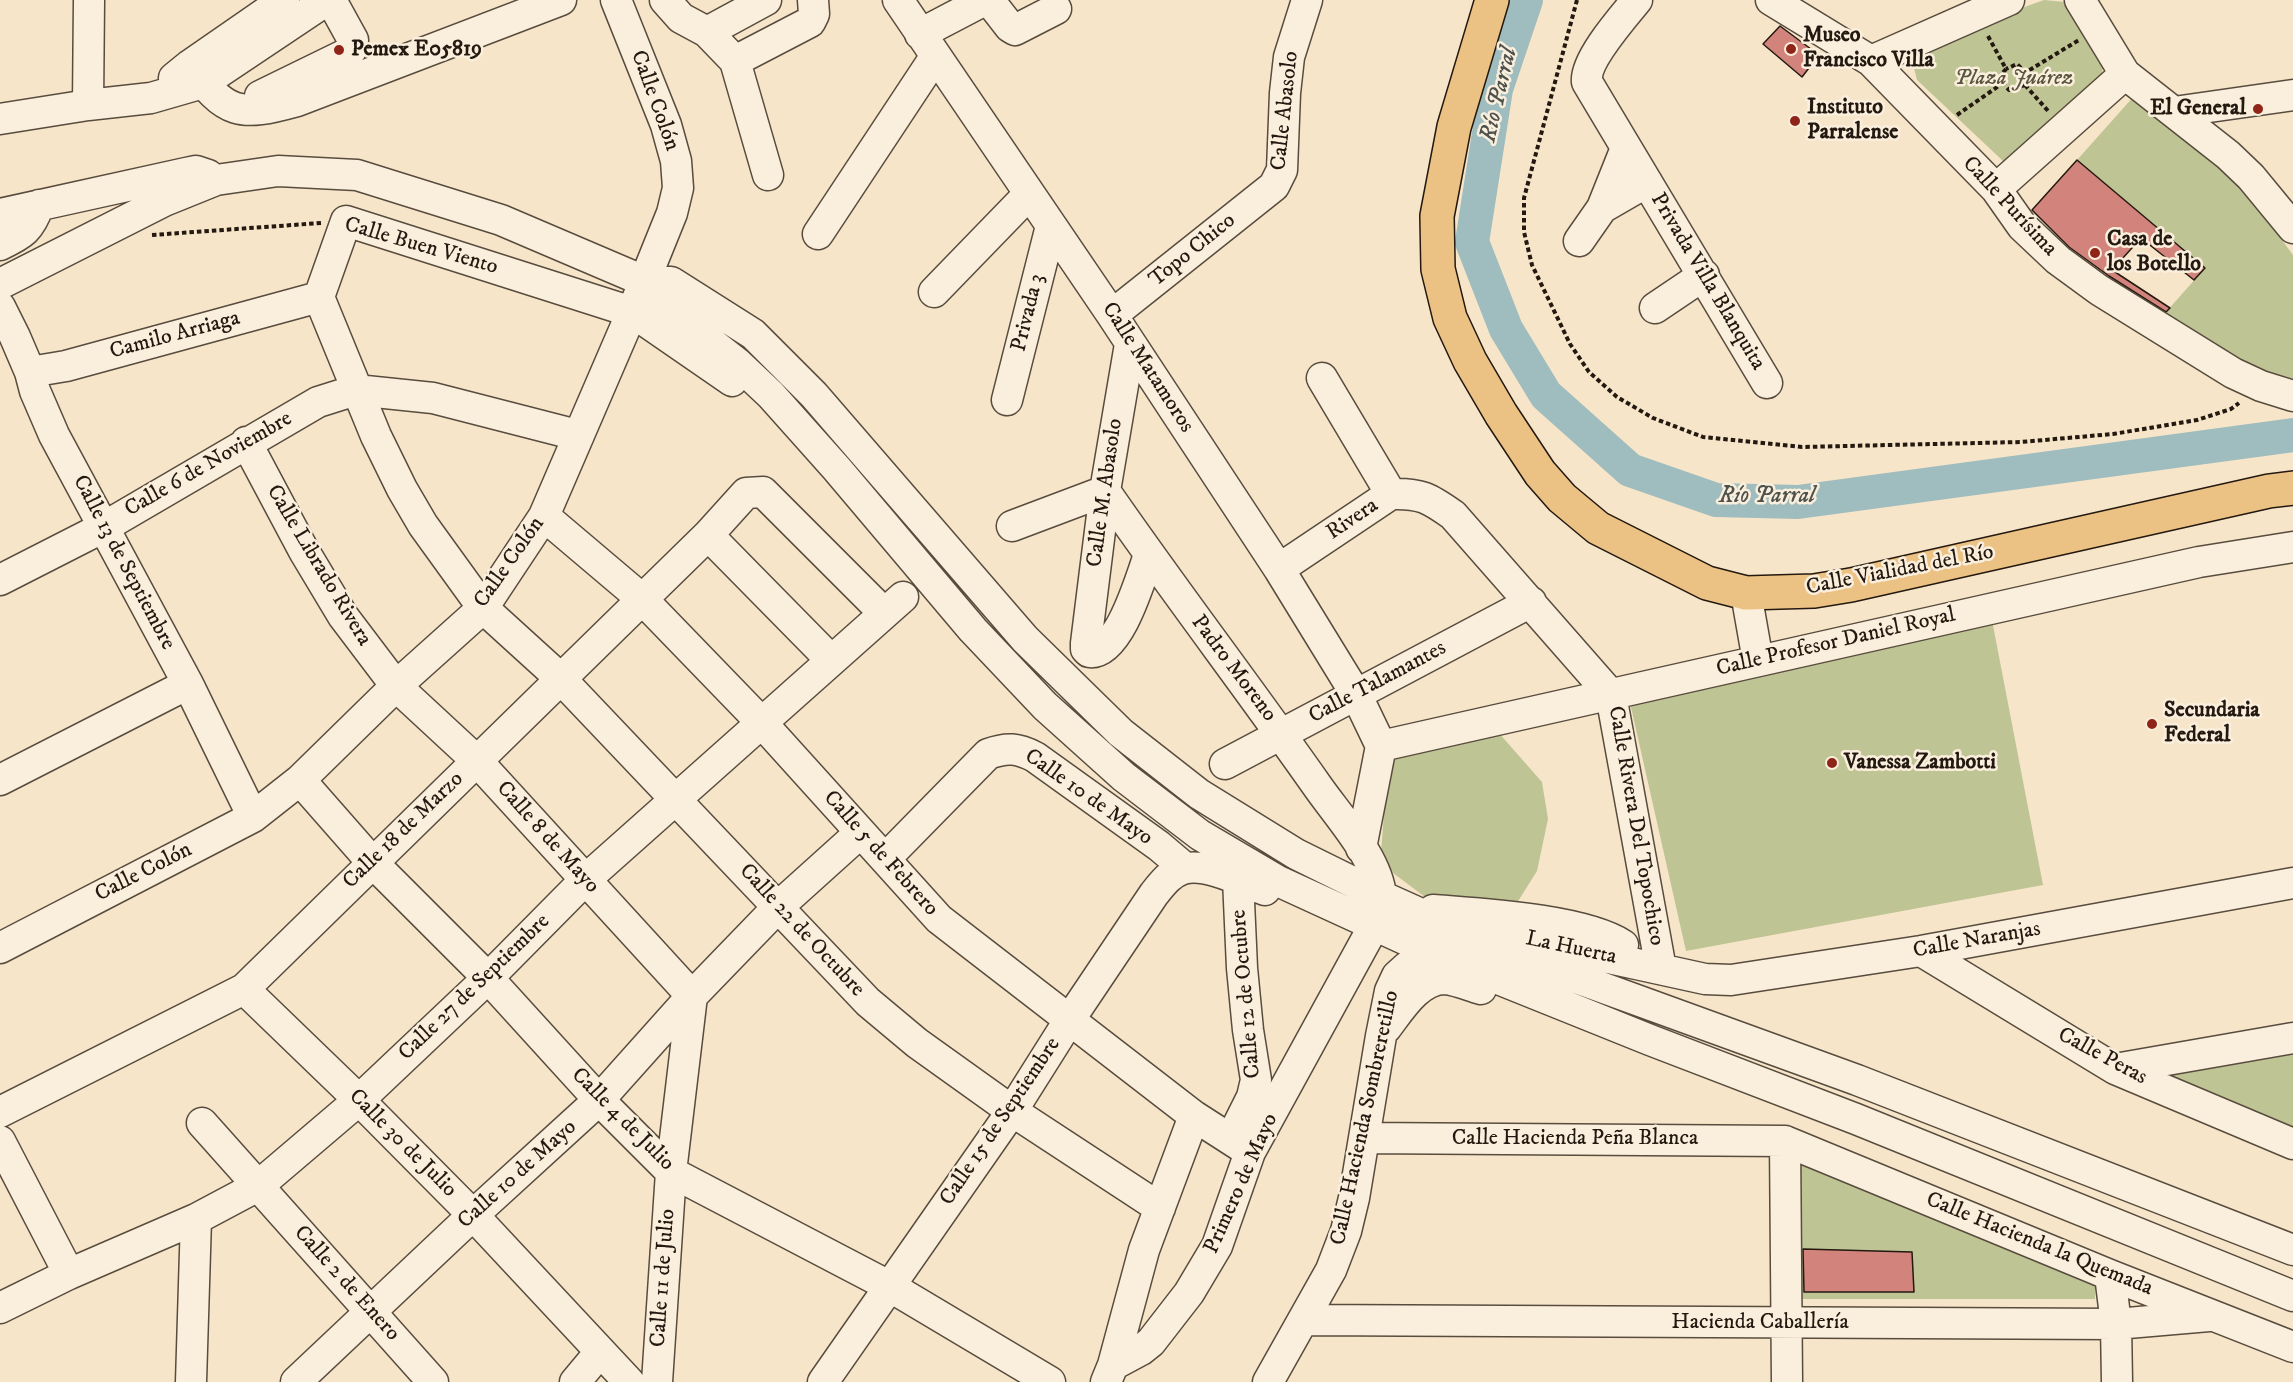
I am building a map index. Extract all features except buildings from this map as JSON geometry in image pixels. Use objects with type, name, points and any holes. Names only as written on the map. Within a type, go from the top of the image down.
[{"type":"main road","name":"Calle Vialidad del Río","points":[[1492,0],[1454,127],[1437,216],[1438,269],[1450,318],[1470,362],[1501,414],[1540,473],[1562,498],[1598,528],[1707,583],[1746,593],[1832,589],[2269,491],[2293,488]]},
{"type":"street","points":[[88,105],[89,0]]},
{"type":"street","points":[[0,120],[88,105],[151,98],[196,74],[230,52],[284,0]]},
{"type":"street","points":[[230,52],[273,37],[329,0],[353,40],[351,50],[346,54],[232,108]]},
{"type":"street","name":"Calle Colón","points":[[0,948],[253,817],[300,780],[396,686],[483,608],[544,516],[632,312],[672,213],[678,188],[676,161],[666,125],[616,0]]},
{"type":"street","points":[[665,0],[681,18],[707,32],[735,61],[768,175]]},
{"type":"street","points":[[707,32],[766,0]]},
{"type":"street","points":[[735,61],[810,22],[814,14],[813,0]]},
{"type":"street","name":"Calle Matamoros","points":[[898,0],[927,46],[1112,315],[1279,569],[1357,696],[1381,746]]},
{"type":"street","points":[[818,234],[927,46],[985,0]]},
{"type":"street","points":[[989,0],[1010,27],[1015,30],[1056,9]]},
{"type":"street","name":"Calle Abasolo","points":[[1274,186],[1282,170],[1289,57],[1307,0]]},
{"type":"street","name":"Privada Villa Blanquita","points":[[1637,0],[1588,69],[1587,82],[1767,383]]},
{"type":"street","name":"Calle Purísima","points":[[1771,0],[1871,61],[1996,189],[2022,226],[2058,260],[2099,290],[2233,373],[2261,386],[2293,396]]},
{"type":"street","points":[[1871,61],[2009,0]]},
{"type":"street","points":[[2079,0],[2125,74],[2228,155],[2251,177],[2293,228]]},
{"type":"street","points":[[196,74],[223,102],[232,108],[241,111],[258,110],[297,101],[547,3]]},
{"type":"street","points":[[273,37],[298,78]]},
{"type":"street","points":[[1996,189],[2125,74]]},
{"type":"street","points":[[2174,112],[2293,95]]},
{"type":"street","points":[[1579,241],[1602,208],[1626,148]]},
{"type":"street","points":[[0,214],[186,172],[196,171],[216,180]]},
{"type":"street","points":[[0,284],[164,201],[216,180],[278,171],[357,175],[501,219],[644,281],[671,282],[753,334],[814,395],[1024,639],[1121,733],[1199,794],[1296,854],[1510,954],[1857,1080],[2293,1250]]},
{"type":"street","name":"Privada Villa Blanquita","points":[[1602,208],[1647,182]]},
{"type":"street","name":"Topo Chico","points":[[1112,315],[1274,186]]},
{"type":"street","points":[[934,292],[1029,195]]},
{"type":"street","points":[[0,245],[23,234],[33,221],[39,206]]},
{"type":"street","points":[[319,297],[346,221]]},
{"type":"street","name":"Calle Buen Viento","points":[[346,221],[632,312],[731,381],[752,401]]},
{"type":"street","name":"Privada 3","points":[[1007,400],[1051,226]]},
{"type":"street","points":[[1655,308],[1704,275]]},
{"type":"street","points":[[644,281],[663,305],[736,362],[771,395],[837,469],[973,630],[1045,706],[1124,777],[1200,835],[1278,881],[1357,919],[1521,989],[1856,1119],[2293,1296]]},
{"type":"street","name":"Camilo Arriaga","points":[[30,372],[66,366],[319,297]]},
{"type":"street","name":"Calle 22 de Octubre","points":[[319,297],[381,447],[417,516],[483,608],[560,678],[889,1022],[1012,1111],[1160,1208]]},
{"type":"street","name":"Calle 13 de Septiembre","points":[[0,307],[30,372],[35,391],[54,435],[188,684],[253,817]]},
{"type":"street","name":"Calle M. Abasolo","points":[[1130,344],[1105,491],[1086,649],[1094,653],[1100,651],[1111,640],[1127,616],[1149,555]]},
{"type":"street","points":[[1322,378],[1391,494]]},
{"type":"street","points":[[356,390],[433,398],[577,435]]},
{"type":"street","name":"Calle 6 de Noviembre","points":[[0,580],[104,527],[318,402],[356,390]]},
{"type":"street","name":"Calle Librado Rivera","points":[[246,442],[304,551],[344,616],[396,686]]},
{"type":"street","points":[[1011,526],[1105,491]]},
{"type":"street","name":"Padro Moreno","points":[[1105,491],[1361,848],[1376,875],[1382,896]]},
{"type":"street","name":"Calle 18 de Marzo","points":[[0,1112],[244,989],[708,535],[747,493],[763,492],[894,605]]},
{"type":"street","name":"Rivera","points":[[1279,569],[1391,494],[1412,493],[1433,501]]},
{"type":"street","name":"Calle Rivera Del Topochico","points":[[1433,501],[1453,515],[1611,695],[1661,969]]},
{"type":"street","name":"Calle 5 de Febrero","points":[[544,516],[642,599],[761,722],[939,919],[1194,1116],[1240,1145]]},
{"type":"street","points":[[708,535],[831,660]]},
{"type":"street","name":"Calle Profesor Daniel Royal","points":[[1381,746],[2199,562],[2293,547]]},
{"type":"street","points":[[1746,593],[1758,661]]},
{"type":"street","name":"Calle Talamantes","points":[[1225,764],[1531,602]]},
{"type":"street","name":"Calle 27 de Septiembre","points":[[0,1308],[69,1274],[196,1219],[258,1186],[359,1100],[488,978],[585,880],[894,605]]},
{"type":"street","points":[[0,780],[188,684]]},
{"type":"street","name":"Calle 8 de Mayo","points":[[396,686],[477,761],[692,996]]},
{"type":"street","points":[[1361,848],[1381,746]]},
{"type":"street","name":"Calle 10 de Mayo","points":[[885,859],[988,754],[1005,748],[1021,749],[1035,758],[1159,846],[1185,868]]},
{"type":"street","name":"Calle 4 de Julio","points":[[300,780],[372,862],[488,978],[599,1100],[671,1172],[889,1286],[1050,1382]]},
{"type":"street","name":"Calle 10 de Mayo","points":[[296,1382],[599,1100],[692,996],[779,906],[860,833]]},
{"type":"street","points":[[1185,868],[1208,870],[1238,879]]},
{"type":"street","name":"Calle 15 de Septiembre","points":[[823,1382],[1012,1111],[1070,1019],[1154,894],[1166,879],[1185,868]]},
{"type":"street","name":"Primero de Mayo","points":[[1109,1373],[1151,1342],[1189,1293],[1217,1246],[1240,1145],[1375,935],[1238,879]]},
{"type":"street","name":"Calle 12 de Octubre","points":[[1238,879],[1244,988],[1256,1080],[1240,1145]]},
{"type":"street","name":"Calle Naranjas","points":[[1661,969],[1705,979],[1731,980],[1921,951],[2293,883]]},
{"type":"street","points":[[1409,908],[1507,917],[1574,928],[1615,939],[1661,969]]},
{"type":"street","name":"La Huerta","points":[[1480,935],[1497,933],[1661,969]]},
{"type":"street","name":"Calle Peras","points":[[1921,951],[2115,1069],[2293,1144]]},
{"type":"street","name":"Calle Hacienda Sombreretillo","points":[[1268,1382],[1331,1270],[1346,1231],[1390,991],[1397,976],[1407,967],[1423,959]]},
{"type":"street","points":[[1381,1036],[1408,999],[1433,981],[1445,979],[1497,992],[1521,989]]},
{"type":"street","name":"Calle 30 de Julio","points":[[244,989],[473,1215],[628,1382]]},
{"type":"street","name":"Calle 11 de Julio","points":[[657,1382],[671,1172],[692,996]]},
{"type":"street","points":[[2115,1069],[2293,1038]]},
{"type":"street","points":[[1109,1373],[1144,1250],[1194,1116]]},
{"type":"street","name":"Calle 2 de Enero","points":[[202,1123],[434,1382]]},
{"type":"street","name":"Calle Hacienda Peña Blanca","points":[[1364,1137],[1785,1141]]},
{"type":"street","points":[[1785,1141],[1787,1382]]},
{"type":"street","name":"Calle Hacienda la Quemada","points":[[1785,1141],[2110,1275],[2293,1347]]},
{"type":"street","points":[[1,1146],[69,1274]]},
{"type":"street","points":[[191,1382],[196,1219]]},
{"type":"street","points":[[2158,1293],[2178,1250]]},
{"type":"street","points":[[2110,1275],[2116,1324],[2117,1382]]},
{"type":"street","name":"Hacienda Caballería","points":[[1304,1320],[2116,1324],[2215,1316]]},
{"type":"street","points":[[575,1382],[600,1352]]},
{"type":"path","points":[[1577,0],[1524,198],[1524,232],[1532,265],[1570,344],[1589,372],[1617,398],[1653,418],[1702,437],[1802,447],[1986,443],[2113,434],[2198,420],[2231,409],[2261,386]]},
{"type":"path","points":[[1976,14],[2006,69]]},
{"type":"path","points":[[2023,74],[2097,29]]},
{"type":"path","points":[[2025,85],[2009,90],[2003,83],[2001,75],[2006,69],[2017,64],[2023,74],[2025,85],[2064,129]]},
{"type":"path","points":[[1937,129],[2003,83]]},
{"type":"path","name":"Calle Buen Viento","points":[[149,235],[346,221]]},
{"type":"green space","name":"Plaza Juárez","points":[[2044,0],[2065,2],[2099,55],[2103,67],[2101,79],[2008,162],[2003,161],[1917,80],[1914,68],[1918,54],[1955,32]]},
{"type":"green space","points":[[2135,95],[2240,183],[2293,255],[2293,386],[2158,321],[2205,268],[2077,160]]},
{"type":"green space","name":"Vanessa Zambotti","points":[[1991,615],[2043,885],[1686,951],[1628,694]]},
{"type":"green space","points":[[1498,732],[1542,782],[1548,819],[1537,871],[1510,914],[1449,915],[1393,873],[1381,852],[1389,752]]},
{"type":"green space","points":[[2293,1043],[2293,1130],[2143,1070]]},
{"type":"green space","points":[[1798,1155],[2096,1271],[2095,1299],[1795,1299]]},
{"type":"waterway","name":"Río Parral","points":[[1526,0],[1496,89],[1472,242],[1506,329],[1546,395],[1630,470],[1716,500],[1798,502],[2293,435]]},
{"type":"place","name":"Museo Francisco Villa","points":[[1791,49]]},
{"type":"place","name":"Pemex E05819","points":[[339,50]]},
{"type":"place","name":"El General","points":[[2258,109]]},
{"type":"place","name":"Instituto Parralense","points":[[1795,121]]},
{"type":"place","name":"Casa de los Botello","points":[[2095,253]]},
{"type":"place","name":"Secundaria Federal","points":[[2152,724]]},
{"type":"place","name":"Vanessa Zambotti","points":[[1832,763]]}]
